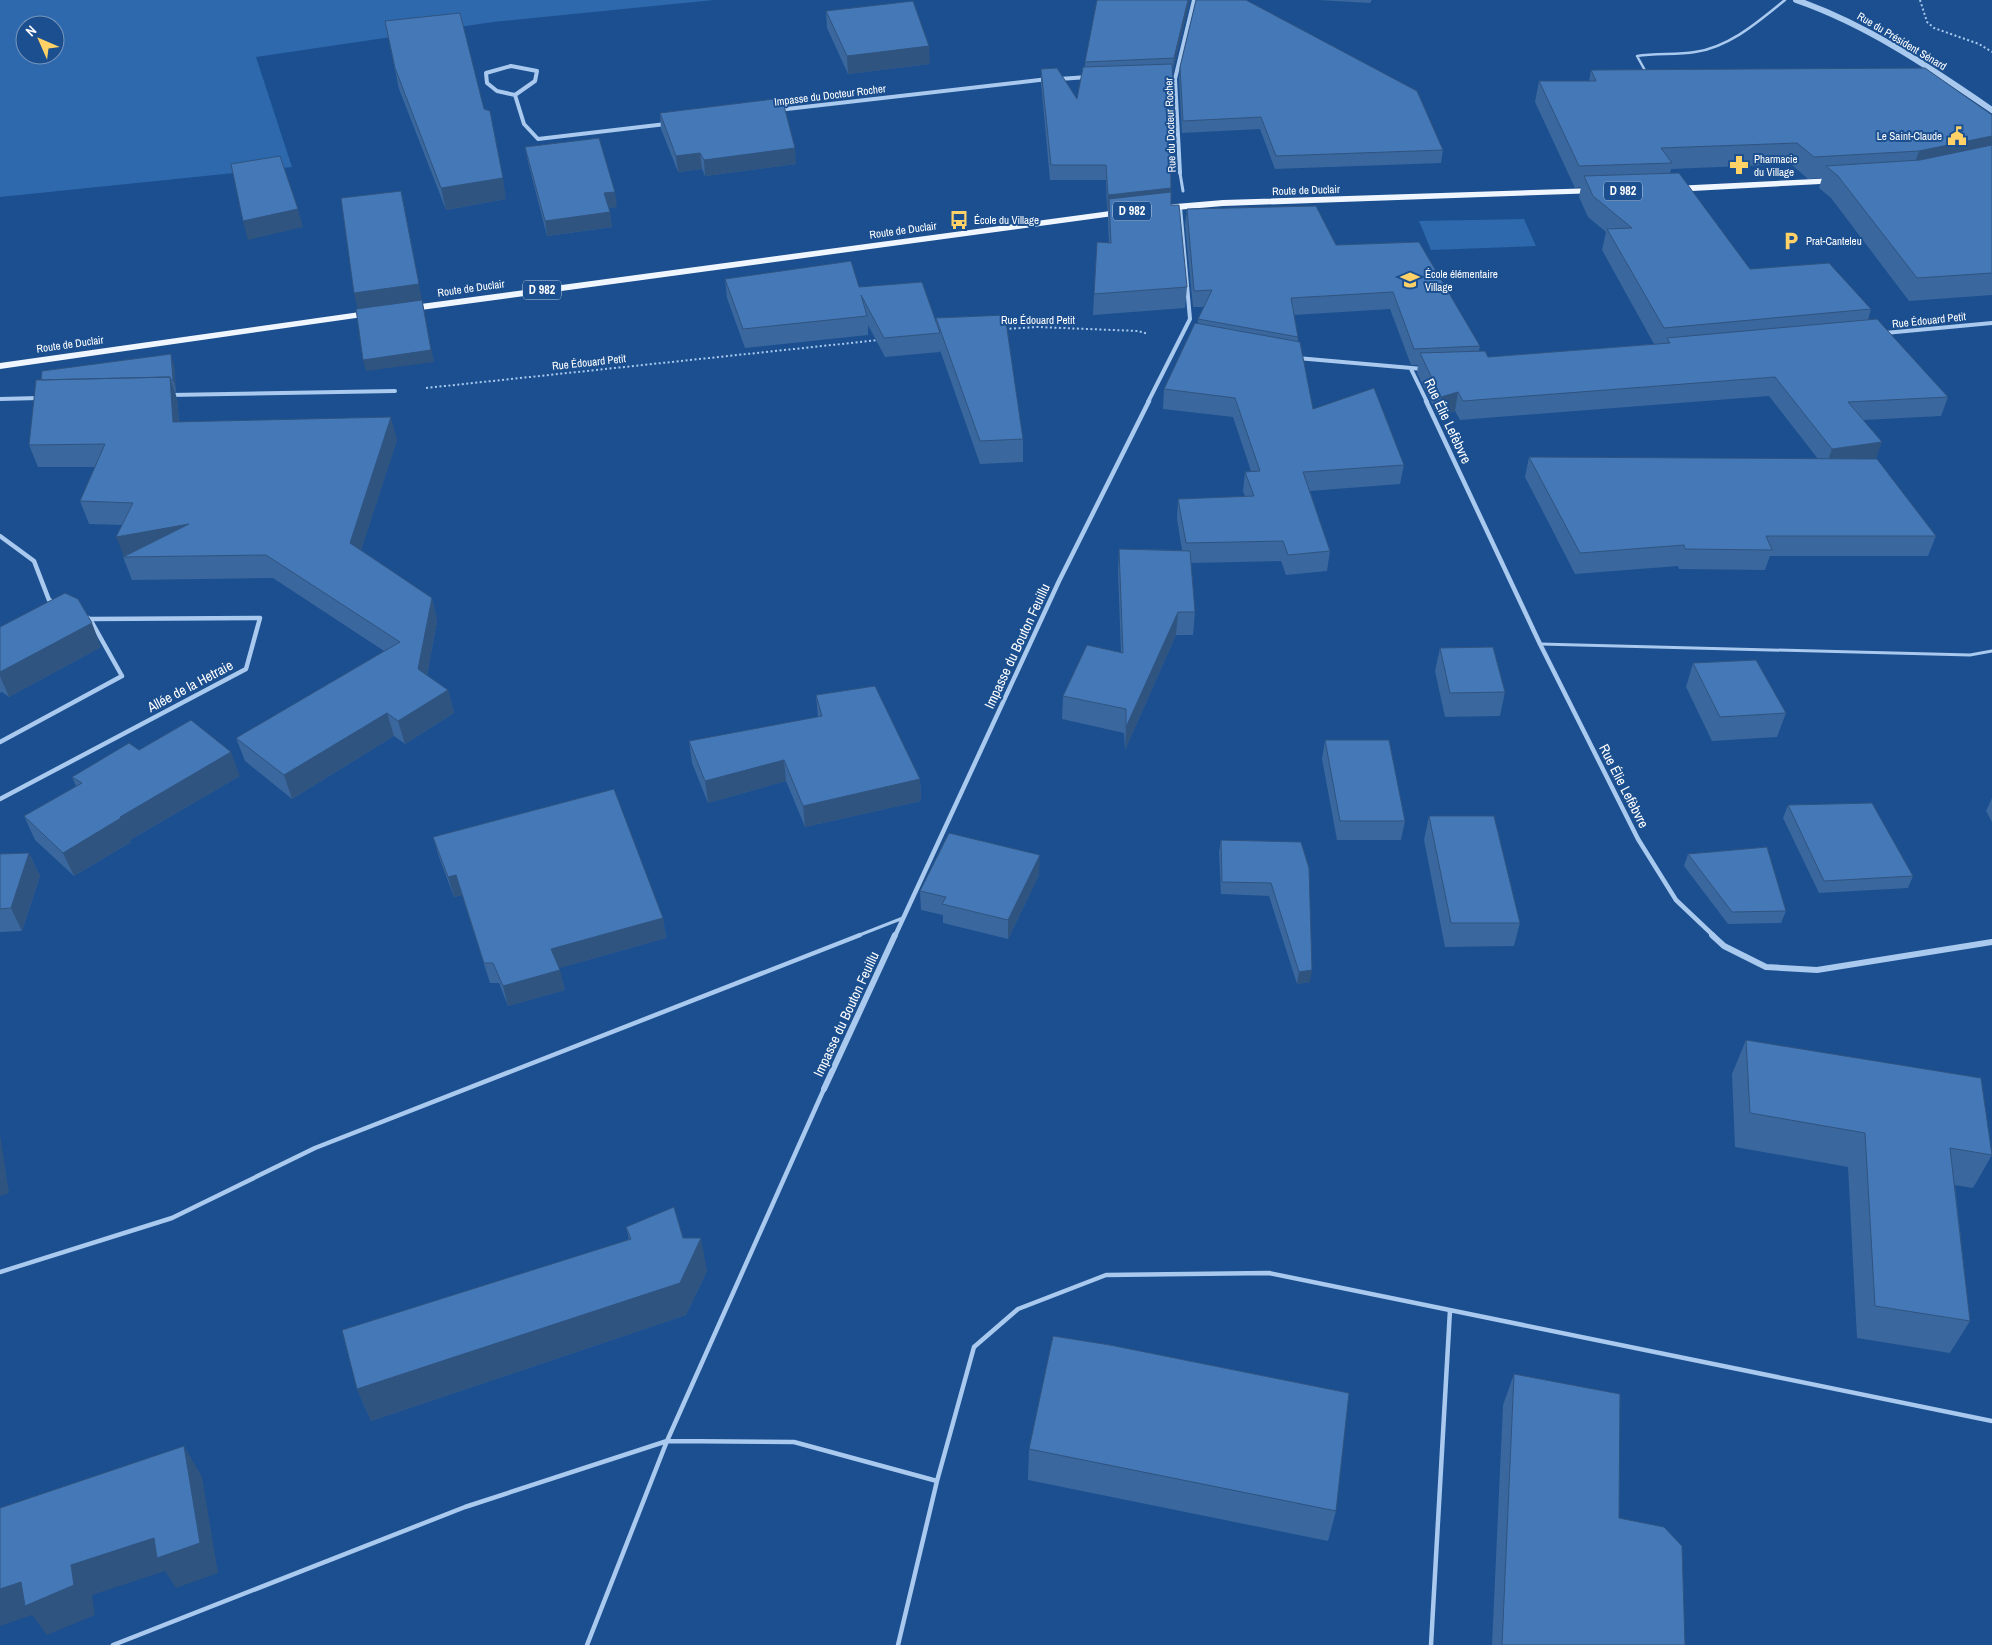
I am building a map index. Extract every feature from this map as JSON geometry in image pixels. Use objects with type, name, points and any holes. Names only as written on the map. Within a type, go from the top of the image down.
[{"type":"main road","points":[[1668,189],[1845,181]]},
{"type":"main road","name":"Route de Duclair","points":[[1153,209],[1223,203],[1609,191]]},
{"type":"main road","name":"Route de Duclair","points":[[0,366],[388,311],[1135,211]]},
{"type":"street","name":"Rue du Docteur Rocher","points":[[1183,191],[1180,173],[1176,74],[1194,0]]},
{"type":"street","name":"Rue du Président Sénard","points":[[1796,0],[1836,14],[1868,29],[1992,110]]},
{"type":"street","points":[[522,65],[537,70],[535,81],[515,95],[497,91],[487,83],[486,73],[503,66],[522,65]]},
{"type":"street","points":[[1166,74],[1176,74]]},
{"type":"street","name":"Impasse du Docteur Rocher","points":[[774,111],[1030,80],[1098,77]]},
{"type":"street","points":[[515,95],[524,124],[538,139],[676,122]]},
{"type":"street","name":"Impasse du Bouton Feuillu","points":[[824,1089],[1059,581],[1190,319],[1180,206]]},
{"type":"street","name":"Rue Édouard Petit","points":[[1884,333],[1992,323]]},
{"type":"street","points":[[1181,336],[1190,338]]},
{"type":"street","points":[[1292,357],[1411,369],[1431,368]]},
{"type":"street","name":"Rue Élie Lefèbvre","points":[[1411,369],[1540,644],[1638,839],[1676,900],[1724,946],[1766,967],[1817,970],[1992,942]]},
{"type":"street","points":[[160,395],[395,391]]},
{"type":"street","points":[[0,399],[42,398]]},
{"type":"street","points":[[0,536],[34,561],[49,600],[65,608]]},
{"type":"street","name":"Allée de la Hetraie","points":[[0,799],[246,669],[260,618],[90,619],[82,615]]},
{"type":"street","points":[[0,742],[122,676],[90,619]]},
{"type":"lane","points":[[1649,78],[1637,56],[1658,52],[1694,52],[1717,47],[1766,16],[1785,0]]},
{"type":"lane","points":[[1540,644],[1970,656],[1992,651]]},
{"type":"lane","points":[[0,1272],[172,1218],[315,1148],[903,918]]},
{"type":"lane","points":[[587,1645],[667,1441],[824,1089]]},
{"type":"lane","points":[[898,1645],[937,1481],[974,1347],[1018,1309],[1106,1275],[1269,1273],[1992,1421]]},
{"type":"lane","points":[[1431,1645],[1450,1310]]},
{"type":"lane","points":[[113,1645],[465,1507],[667,1441],[794,1442],[937,1481]]},
{"type":"path","points":[[1920,0],[1927,22],[1934,28],[1979,44],[1992,52]]},
{"type":"path","name":"Rue Édouard Petit","points":[[1002,329],[1038,327],[1138,331],[1177,344]]},
{"type":"path","name":"Rue Édouard Petit","points":[[395,391],[888,338]]},
{"type":"shaded area","points":[[0,0],[714,0],[493,22],[256,57],[292,167],[0,197]]},
{"type":"shaded area","points":[[1524,219],[1536,246],[1431,250],[1419,221]]},
{"type":"building","points":[[1097,0],[1188,0],[1174,58],[1085,62]]},
{"type":"building","points":[[1196,0],[1246,0],[1417,91],[1443,150],[1276,156],[1261,117],[1183,121],[1180,67]]},
{"type":"building","points":[[913,1],[929,46],[847,56],[826,11]]},
{"type":"building","points":[[460,13],[484,109],[490,111],[503,178],[441,188],[395,68],[385,21]]},
{"type":"building","points":[[1172,64],[1175,119],[1170,119],[1171,188],[1108,195],[1106,165],[1051,165],[1041,69],[1057,68],[1077,99],[1083,67]]},
{"type":"building","points":[[1925,68],[1992,115],[1992,136],[1919,151],[1814,157],[1797,143],[1661,148],[1672,163],[1579,166],[1539,81],[1596,81],[1591,70]]},
{"type":"building","points":[[782,98],[795,148],[704,160],[700,153],[676,156],[660,113]]},
{"type":"building","points":[[599,138],[615,192],[604,193],[610,212],[545,221],[525,147]]},
{"type":"building","points":[[1992,145],[1992,273],[1917,278],[1838,176],[1826,166],[1920,160]]},
{"type":"building","points":[[280,156],[298,209],[243,221],[231,164]]},
{"type":"building","points":[[1679,173],[1750,269],[1829,263],[1871,309],[1664,328],[1607,229],[1632,228],[1593,196],[1584,176]]},
{"type":"building","points":[[401,191],[419,284],[354,293],[341,198]]},
{"type":"building","points":[[1171,192],[1171,205],[1179,205],[1187,287],[1094,294],[1097,242],[1111,243],[1109,199]]},
{"type":"building","points":[[1316,206],[1336,245],[1419,242],[1480,346],[1414,349],[1393,292],[1291,298],[1298,337],[1198,319],[1212,290],[1194,291],[1187,209]]},
{"type":"building","points":[[851,261],[859,287],[922,282],[940,333],[884,338],[861,295],[867,316],[743,329],[725,279]]},
{"type":"building","points":[[422,300],[431,350],[363,360],[356,309]]},
{"type":"building","points":[[1005,315],[1023,439],[980,441],[936,318]]},
{"type":"building","points":[[1877,319],[1948,397],[1848,402],[1882,442],[1832,449],[1775,377],[1463,401],[1458,392],[1441,397],[1420,353],[1485,351],[1488,357],[1670,343],[1667,338]]},
{"type":"building","points":[[1195,323],[1300,342],[1313,409],[1374,388],[1404,465],[1303,472],[1330,551],[1288,555],[1283,541],[1186,543],[1178,499],[1254,496],[1245,472],[1260,471],[1235,398],[1164,389]]},
{"type":"building","points":[[171,354],[173,380],[170,377],[41,380],[42,371]]},
{"type":"building","points":[[170,377],[173,422],[391,417],[350,543],[432,598],[418,669],[448,690],[398,721],[387,713],[284,775],[236,738],[400,642],[266,555],[123,557],[189,524],[116,537],[133,503],[80,501],[105,444],[29,445],[36,380]]},
{"type":"building","points":[[1529,457],[1877,459],[1936,536],[1766,536],[1772,550],[1685,549],[1684,545],[1580,553]]},
{"type":"building","points":[[1119,549],[1190,551],[1195,612],[1178,612],[1126,727],[1126,709],[1063,696],[1087,645],[1123,653]]},
{"type":"building","points":[[65,593],[78,599],[92,623],[0,672],[0,627]]},
{"type":"building","points":[[1493,647],[1505,692],[1450,693],[1440,648]]},
{"type":"building","points":[[1756,660],[1786,713],[1720,717],[1693,663]]},
{"type":"building","points":[[875,686],[920,779],[803,806],[784,760],[705,781],[689,741],[822,716],[816,695]]},
{"type":"building","points":[[191,720],[231,752],[63,853],[24,816],[82,783],[72,777],[129,743],[139,750]]},
{"type":"building","points":[[1325,740],[1389,740],[1405,821],[1340,821]]},
{"type":"building","points":[[614,789],[663,918],[551,949],[560,970],[503,986],[493,963],[484,963],[456,875],[448,877],[433,837]]},
{"type":"building","points":[[1872,803],[1913,876],[1824,881],[1788,805]]},
{"type":"building","points":[[1429,816],[1494,816],[1520,923],[1451,923]]},
{"type":"building","points":[[949,833],[1040,855],[1008,920],[942,904],[946,897],[920,891]]},
{"type":"building","points":[[1221,840],[1301,842],[1309,868],[1312,970],[1299,972],[1271,883],[1222,882]]},
{"type":"building","points":[[1767,847],[1786,911],[1732,912],[1688,854]]},
{"type":"building","points":[[29,853],[11,908],[0,909],[0,854]]},
{"type":"building","points":[[1746,1040],[1981,1078],[1992,1155],[1950,1148],[1970,1321],[1875,1306],[1865,1133],[1750,1113]]},
{"type":"building","points":[[674,1207],[683,1238],[701,1238],[680,1283],[357,1389],[342,1330],[631,1239],[626,1227]]},
{"type":"building","points":[[1053,1336],[1110,1345],[1349,1393],[1336,1511],[1029,1449]]},
{"type":"building","points":[[1514,1374],[1620,1394],[1619,1518],[1664,1527],[1682,1546],[1685,1645],[1502,1645]]},
{"type":"building","points":[[184,1446],[200,1543],[157,1558],[154,1538],[71,1565],[74,1585],[25,1606],[21,1582],[0,1589],[0,1508]]},
{"type":"place","name":"Le Saint-Claude","points":[[1957,136]]},
{"type":"place","name":"Pharmacie du Village","points":[[1739,165]]},
{"type":"place","name":"École du Village","points":[[959,220]]},
{"type":"place","name":"Prat-Canteleu","points":[[1791,241]]},
{"type":"place","name":"École élémentaire Village","points":[[1410,280]]}]
